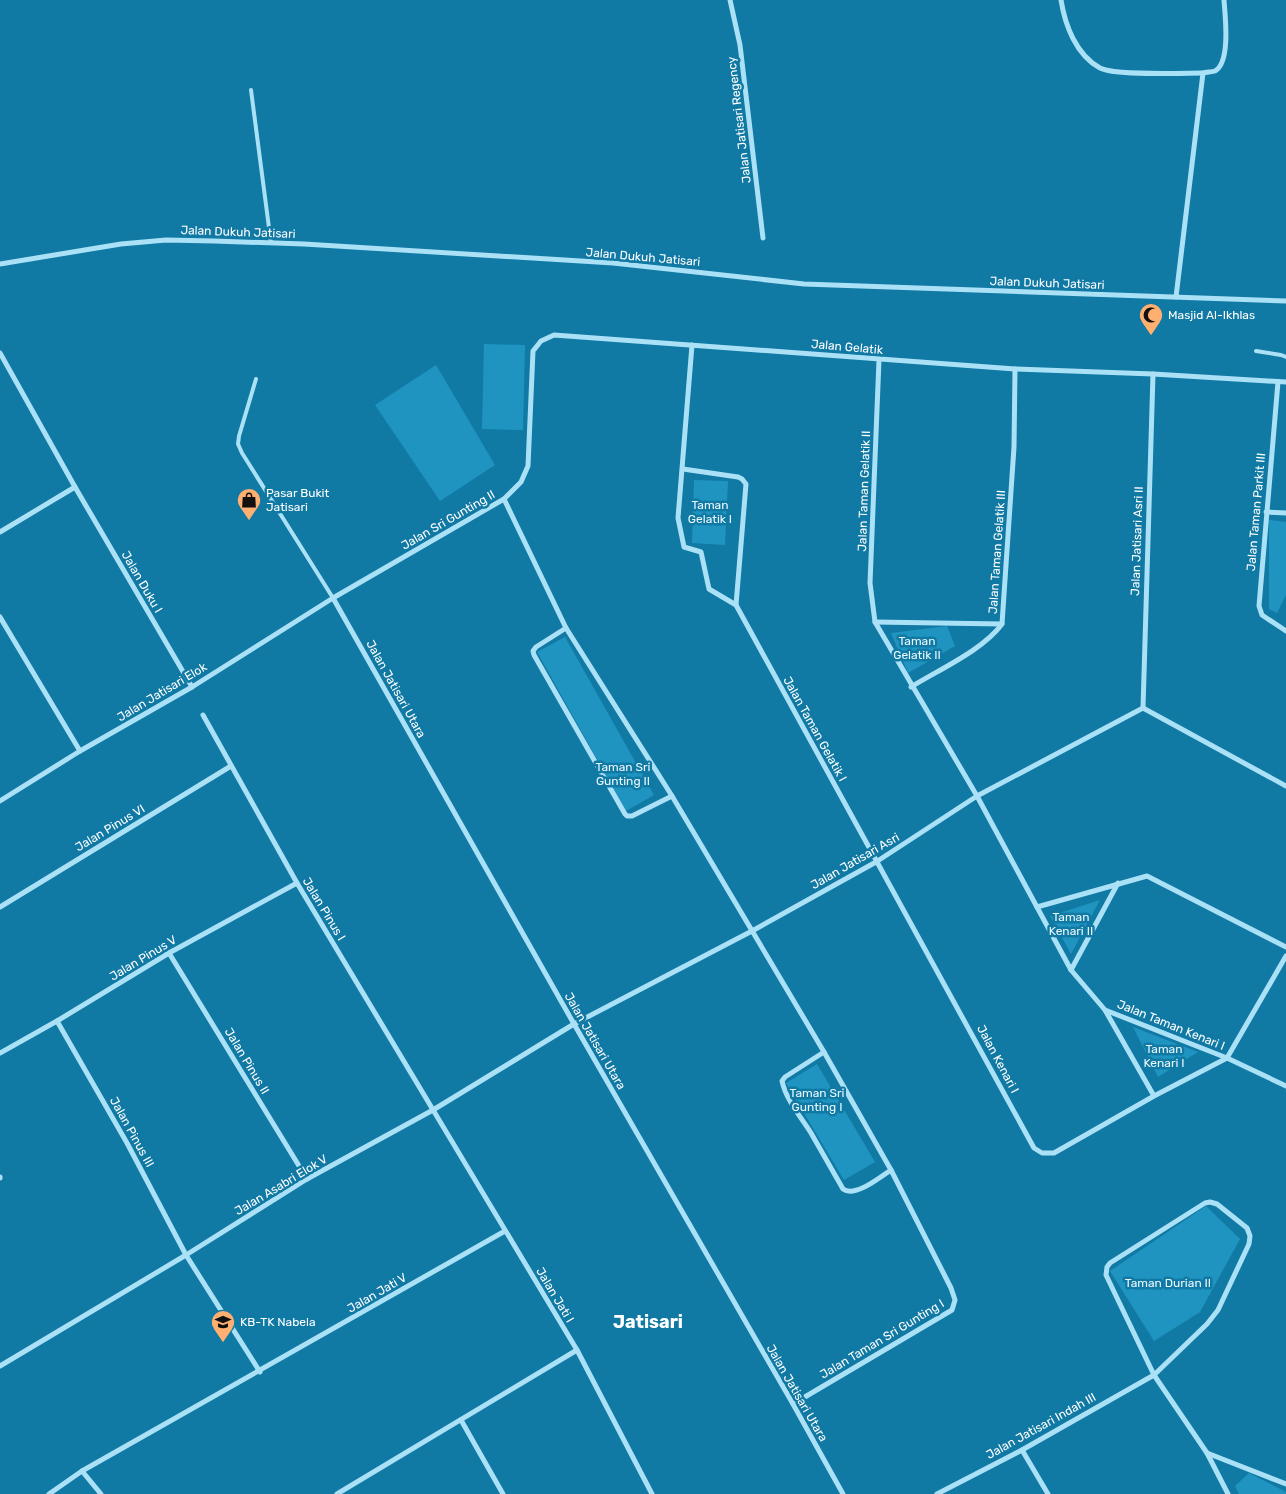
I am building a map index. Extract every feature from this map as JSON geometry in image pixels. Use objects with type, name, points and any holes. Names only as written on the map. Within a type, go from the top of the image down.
[{"type":"street","name":"Jalan Jatisari Regency","points":[[730,0],[740,45],[763,238]]},
{"type":"street","points":[[1061,0],[1074,41],[1082,53],[1101,68],[1129,72],[1203,72],[1215,70],[1221,64],[1226,47],[1224,0]]},
{"type":"street","points":[[1176,297],[1203,72]]},
{"type":"street","name":"Jalan Dukuh Jatisari","points":[[0,264],[121,244],[166,240],[271,243],[613,263],[804,284],[1286,301]]},
{"type":"street","name":"Jalan Gelatik","points":[[541,341],[554,335],[1014,369],[1153,374],[1286,382]]},
{"type":"street","name":"Jalan Sri Gunting II","points":[[333,598],[504,499],[521,482],[528,466],[533,351],[541,341]]},
{"type":"street","points":[[683,469],[738,477],[746,484],[736,605],[709,589],[701,552],[684,547],[678,518],[692,345]]},
{"type":"street","name":"Jalan Duku I","points":[[0,353],[75,487],[192,687]]},
{"type":"street","name":"Jalan Taman Gelatik II","points":[[878,360],[870,583],[876,622],[911,687],[977,796]]},
{"type":"street","name":"Jalan Taman Gelatik III","points":[[911,687],[976,649],[994,635],[1002,624],[1014,447],[1014,369]]},
{"type":"street","name":"Jalan Jatisari Asri II","points":[[1142,708],[1153,374]]},
{"type":"street","name":"Jalan Taman Parkit III","points":[[1278,382],[1259,606],[1262,615],[1285,628]]},
{"type":"street","points":[[0,532],[75,487]]},
{"type":"street","name":"Jalan Taman Sri Gunting I","points":[[504,499],[566,628],[672,796],[824,1052],[891,1170],[951,1288],[955,1300],[952,1310],[793,1404]]},
{"type":"street","points":[[1266,512],[1286,513]]},
{"type":"street","name":"Jalan Jatisari Elok","points":[[0,801],[80,751],[192,687],[333,598]]},
{"type":"street","name":"Jalan Jatisari Utara","points":[[333,598],[574,1024],[793,1404],[842,1494]]},
{"type":"street","name":"Jalan Taman Gelatik I","points":[[736,605],[876,862]]},
{"type":"street","points":[[0,617],[80,751]]},
{"type":"street","points":[[876,622],[1002,624]]},
{"type":"street","points":[[566,628],[536,647],[533,651],[534,655],[625,814],[632,816],[672,796]]},
{"type":"street","points":[[1142,708],[1286,786]]},
{"type":"street","name":"Jalan Jatisari Asri","points":[[574,1024],[752,931],[876,862],[977,796],[1142,708]]},
{"type":"street","name":"Jalan Pinus I","points":[[203,716],[297,882],[434,1110]]},
{"type":"street","name":"Jalan Pinus VI","points":[[0,907],[231,766]]},
{"type":"street","name":"Jalan Taman Kenari I","points":[[977,796],[1071,970],[1105,1010],[1154,1096],[1228,1058]]},
{"type":"street","name":"Jalan Kenari I","points":[[876,862],[1034,1148],[1042,1153],[1054,1153],[1154,1096]]},
{"type":"street","points":[[1037,907],[1146,876],[1286,947]]},
{"type":"street","name":"Jalan Pinus V","points":[[0,1053],[170,953],[297,882]]},
{"type":"street","points":[[1071,970],[1118,883]]},
{"type":"street","name":"Jalan Pinus II","points":[[170,953],[307,1179]]},
{"type":"street","points":[[1286,956],[1228,1058],[1286,1086]]},
{"type":"street","name":"Jalan Taman Kenari I","points":[[1105,1010],[1228,1058]]},
{"type":"street","name":"Jalan Pinus III","points":[[57,1021],[127,1143],[186,1255]]},
{"type":"street","name":"Jalan Asabri Elok V","points":[[0,1366],[186,1255],[307,1179],[434,1110],[574,1024]]},
{"type":"street","points":[[824,1052],[785,1077],[782,1082],[796,1111],[846,1191],[852,1192],[861,1189],[891,1170]]},
{"type":"street","name":"Jalan Jati I","points":[[434,1110],[577,1350],[652,1494]]},
{"type":"street","name":"Jalan Jatisari Indah III","points":[[937,1494],[1022,1450],[1154,1375],[1207,1324],[1218,1310],[1249,1244],[1250,1236],[1247,1228],[1217,1204],[1210,1202],[1205,1204],[1110,1263],[1107,1267],[1106,1275],[1154,1375]]},
{"type":"street","name":"Jalan Jati V","points":[[49,1494],[82,1471],[260,1372],[505,1231]]},
{"type":"street","points":[[186,1255],[260,1372]]},
{"type":"street","points":[[337,1494],[577,1350]]},
{"type":"street","points":[[1154,1375],[1207,1453],[1228,1494]]},
{"type":"street","points":[[461,1420],[503,1494]]},
{"type":"street","points":[[1022,1450],[1048,1494]]},
{"type":"street","points":[[1207,1453],[1286,1484]]},
{"type":"street","points":[[82,1471],[101,1494]]},
{"type":"lane","points":[[251,90],[271,243]]},
{"type":"lane","points":[[1256,352],[1281,354],[1286,357]]},
{"type":"lane","points":[[256,379],[238,444],[333,598]]},
{"type":"green space","points":[[484,344],[525,345],[523,430],[482,429]]},
{"type":"green space","points":[[436,365],[495,465],[440,501],[375,405]]},
{"type":"green space","name":"Taman Gelatik I","points":[[694,480],[728,481],[725,545],[692,543]]},
{"type":"green space","points":[[1269,520],[1286,522],[1286,595],[1277,613],[1269,609]]},
{"type":"green space","name":"Taman Gelatik II","points":[[947,626],[955,646],[908,673],[891,633]]},
{"type":"green space","name":"Taman Sri Gunting II","points":[[565,637],[654,795],[626,811],[537,652]]},
{"type":"green space","name":"Taman Kenari II","points":[[1100,900],[1071,954],[1050,916]]},
{"type":"green space","name":"Taman Kenari I","points":[[1133,1027],[1198,1052],[1158,1077]]},
{"type":"green space","name":"Taman Sri Gunting I","points":[[817,1064],[875,1162],[844,1180],[786,1083]]},
{"type":"green space","name":"Taman Durian II","points":[[1206,1206],[1240,1239],[1200,1312],[1154,1341],[1110,1271]]},
{"type":"green space","points":[[1249,1473],[1286,1492],[1286,1494],[1239,1494],[1235,1486]]},
{"type":"place","name":"Masjid Al-Ikhlas","points":[[1151,336]]},
{"type":"place","name":"Pasar Bukit Jatisari","points":[[249,521]]},
{"type":"place","name":"KB-TK Nabela","points":[[223,1343]]},
{"type":"district","name":"Jatisari","points":[[648,1322]]}]
